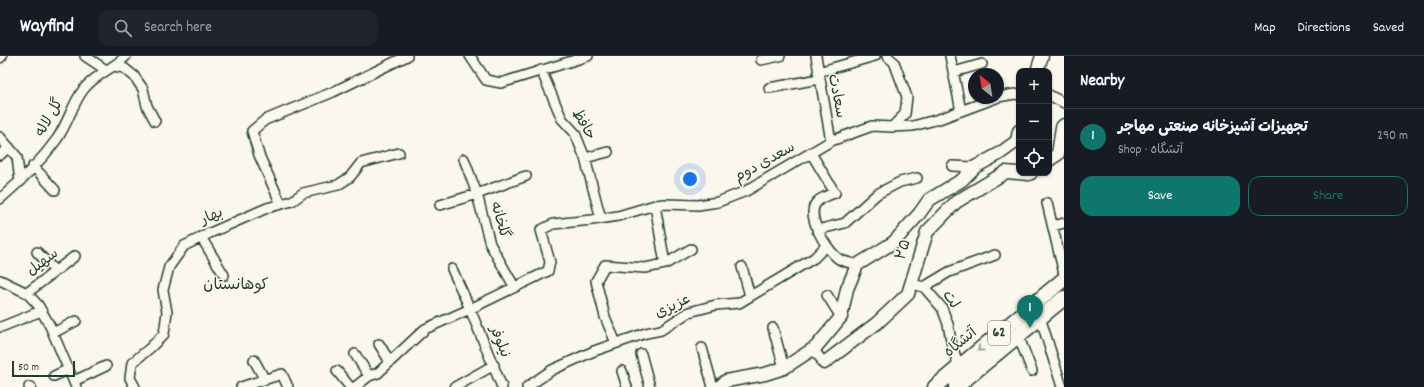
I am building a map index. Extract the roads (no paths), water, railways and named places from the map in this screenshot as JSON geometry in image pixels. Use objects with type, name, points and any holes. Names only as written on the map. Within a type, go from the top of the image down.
[{"type":"main road","name":"آتشگاه","points":[[935,387],[1064,279]]},
{"type":"main road","name":"آتشگاه","points":[[957,387],[1064,298]]},
{"type":"street","points":[[84,56],[110,68],[124,68],[134,76],[143,89],[147,106],[155,121]]},
{"type":"street","name":"گل لاله","points":[[0,199],[20,182],[56,139],[67,122],[74,105],[84,89],[100,74],[126,56]]},
{"type":"street","points":[[281,204],[259,155],[252,132],[265,120],[301,106],[407,56]]},
{"type":"street","points":[[470,56],[486,80],[501,83],[588,56]]},
{"type":"street","points":[[761,60],[778,56]]},
{"type":"street","name":"سعادت","points":[[816,56],[818,76],[831,142]]},
{"type":"street","points":[[769,88],[818,76],[875,56]]},
{"type":"street","points":[[950,56],[961,111]]},
{"type":"street","points":[[1038,68],[1042,56]]},
{"type":"street","points":[[892,128],[906,114],[907,97],[894,58]]},
{"type":"street","points":[[954,72],[982,64]]},
{"type":"street","name":"حافظ","points":[[541,70],[562,119],[575,133],[584,158],[601,219]]},
{"type":"street","name":"سعدی دوم","points":[[1004,96],[1016,94]]},
{"type":"street","points":[[1052,97],[1064,103]]},
{"type":"street","name":"سعدی دوم","points":[[514,286],[548,271],[550,262],[541,230],[553,224],[618,216],[655,205],[698,205],[718,202],[746,191],[831,142],[872,126],[892,128],[913,126],[939,119],[980,104]]},
{"type":"street","points":[[1052,158],[1058,154],[1062,127],[1064,125]]},
{"type":"street","points":[[0,137],[17,157],[20,182]]},
{"type":"street","points":[[719,387],[726,381],[766,374],[784,368],[813,349],[841,317],[847,289],[857,264],[894,242],[919,214],[929,200],[962,180],[974,167],[999,154],[1017,140]]},
{"type":"street","points":[[0,155],[9,147]]},
{"type":"street","points":[[584,158],[608,152]]},
{"type":"street","name":"بهار","points":[[135,387],[130,378],[132,363],[164,334],[167,312],[163,290],[169,267],[184,246],[267,208],[292,200],[302,192],[338,185],[350,177],[361,163],[399,153]]},
{"type":"street","points":[[811,153],[834,193],[817,201],[812,211],[817,230],[826,246],[840,260],[857,264]]},
{"type":"street","name":"گلخانه","points":[[464,159],[477,194],[490,244],[514,286]]},
{"type":"street","points":[[34,166],[55,190]]},
{"type":"street","points":[[952,166],[974,167]]},
{"type":"street","name":"۲۵","points":[[824,364],[877,323],[908,294],[927,232],[956,202],[1006,172],[1016,173]]},
{"type":"street","points":[[440,205],[477,194],[526,176]]},
{"type":"street","points":[[817,230],[845,223],[877,194],[900,182],[917,178]]},
{"type":"street","points":[[1047,203],[1064,274]]},
{"type":"street","points":[[655,205],[665,264]]},
{"type":"street","points":[[1053,226],[1064,223]]},
{"type":"street","points":[[201,237],[224,275]]},
{"type":"street","name":"عزیزی","points":[[527,387],[552,370],[594,351],[646,333],[661,330],[689,312],[716,305],[739,303],[814,258],[826,246]]},
{"type":"street","points":[[616,343],[605,317],[596,281],[605,265],[646,268],[665,264],[691,249]]},
{"type":"street","points":[[37,252],[56,271]]},
{"type":"street","points":[[924,288],[949,272],[995,255]]},
{"type":"street","name":"سهیل","points":[[27,293],[75,256]]},
{"type":"street","points":[[742,267],[750,296]]},
{"type":"street","name":"نیلوفر","points":[[452,269],[494,365],[502,387]]},
{"type":"street","points":[[0,280],[27,293],[42,311],[75,384],[106,366]]},
{"type":"street","name":"لت","points":[[911,284],[924,288],[942,308],[948,324],[952,346],[959,367]]},
{"type":"street","points":[[355,387],[370,376],[378,373],[425,329],[470,309],[514,286]]},
{"type":"street","points":[[826,295],[841,317]]},
{"type":"street","points":[[2,327],[42,311]]},
{"type":"street","points":[[1040,317],[1062,387]]},
{"type":"street","points":[[53,333],[76,321]]},
{"type":"street","points":[[773,328],[784,368]]},
{"type":"street","points":[[1018,335],[1032,371]]},
{"type":"street","points":[[379,344],[390,362]]},
{"type":"street","points":[[702,348],[713,387]]},
{"type":"street","points":[[813,349],[824,364]]},
{"type":"street","points":[[355,354],[370,376]]},
{"type":"street","points":[[641,354],[650,387]]},
{"type":"street","points":[[254,360],[265,380]]},
{"type":"street","points":[[455,387],[494,365]]},
{"type":"street","points":[[54,376],[69,370]]},
{"type":"street","points":[[622,370],[627,387]]},
{"type":"street","points":[[338,371],[350,387]]},
{"type":"street","points":[[241,387],[282,374],[288,387]]},
{"type":"place","name":"تجهیزات آشپزخانه صنعتی مهاجر","points":[[1030,328]]},
{"type":"district","name":"کوهانستان","points":[[236,285]]}]
